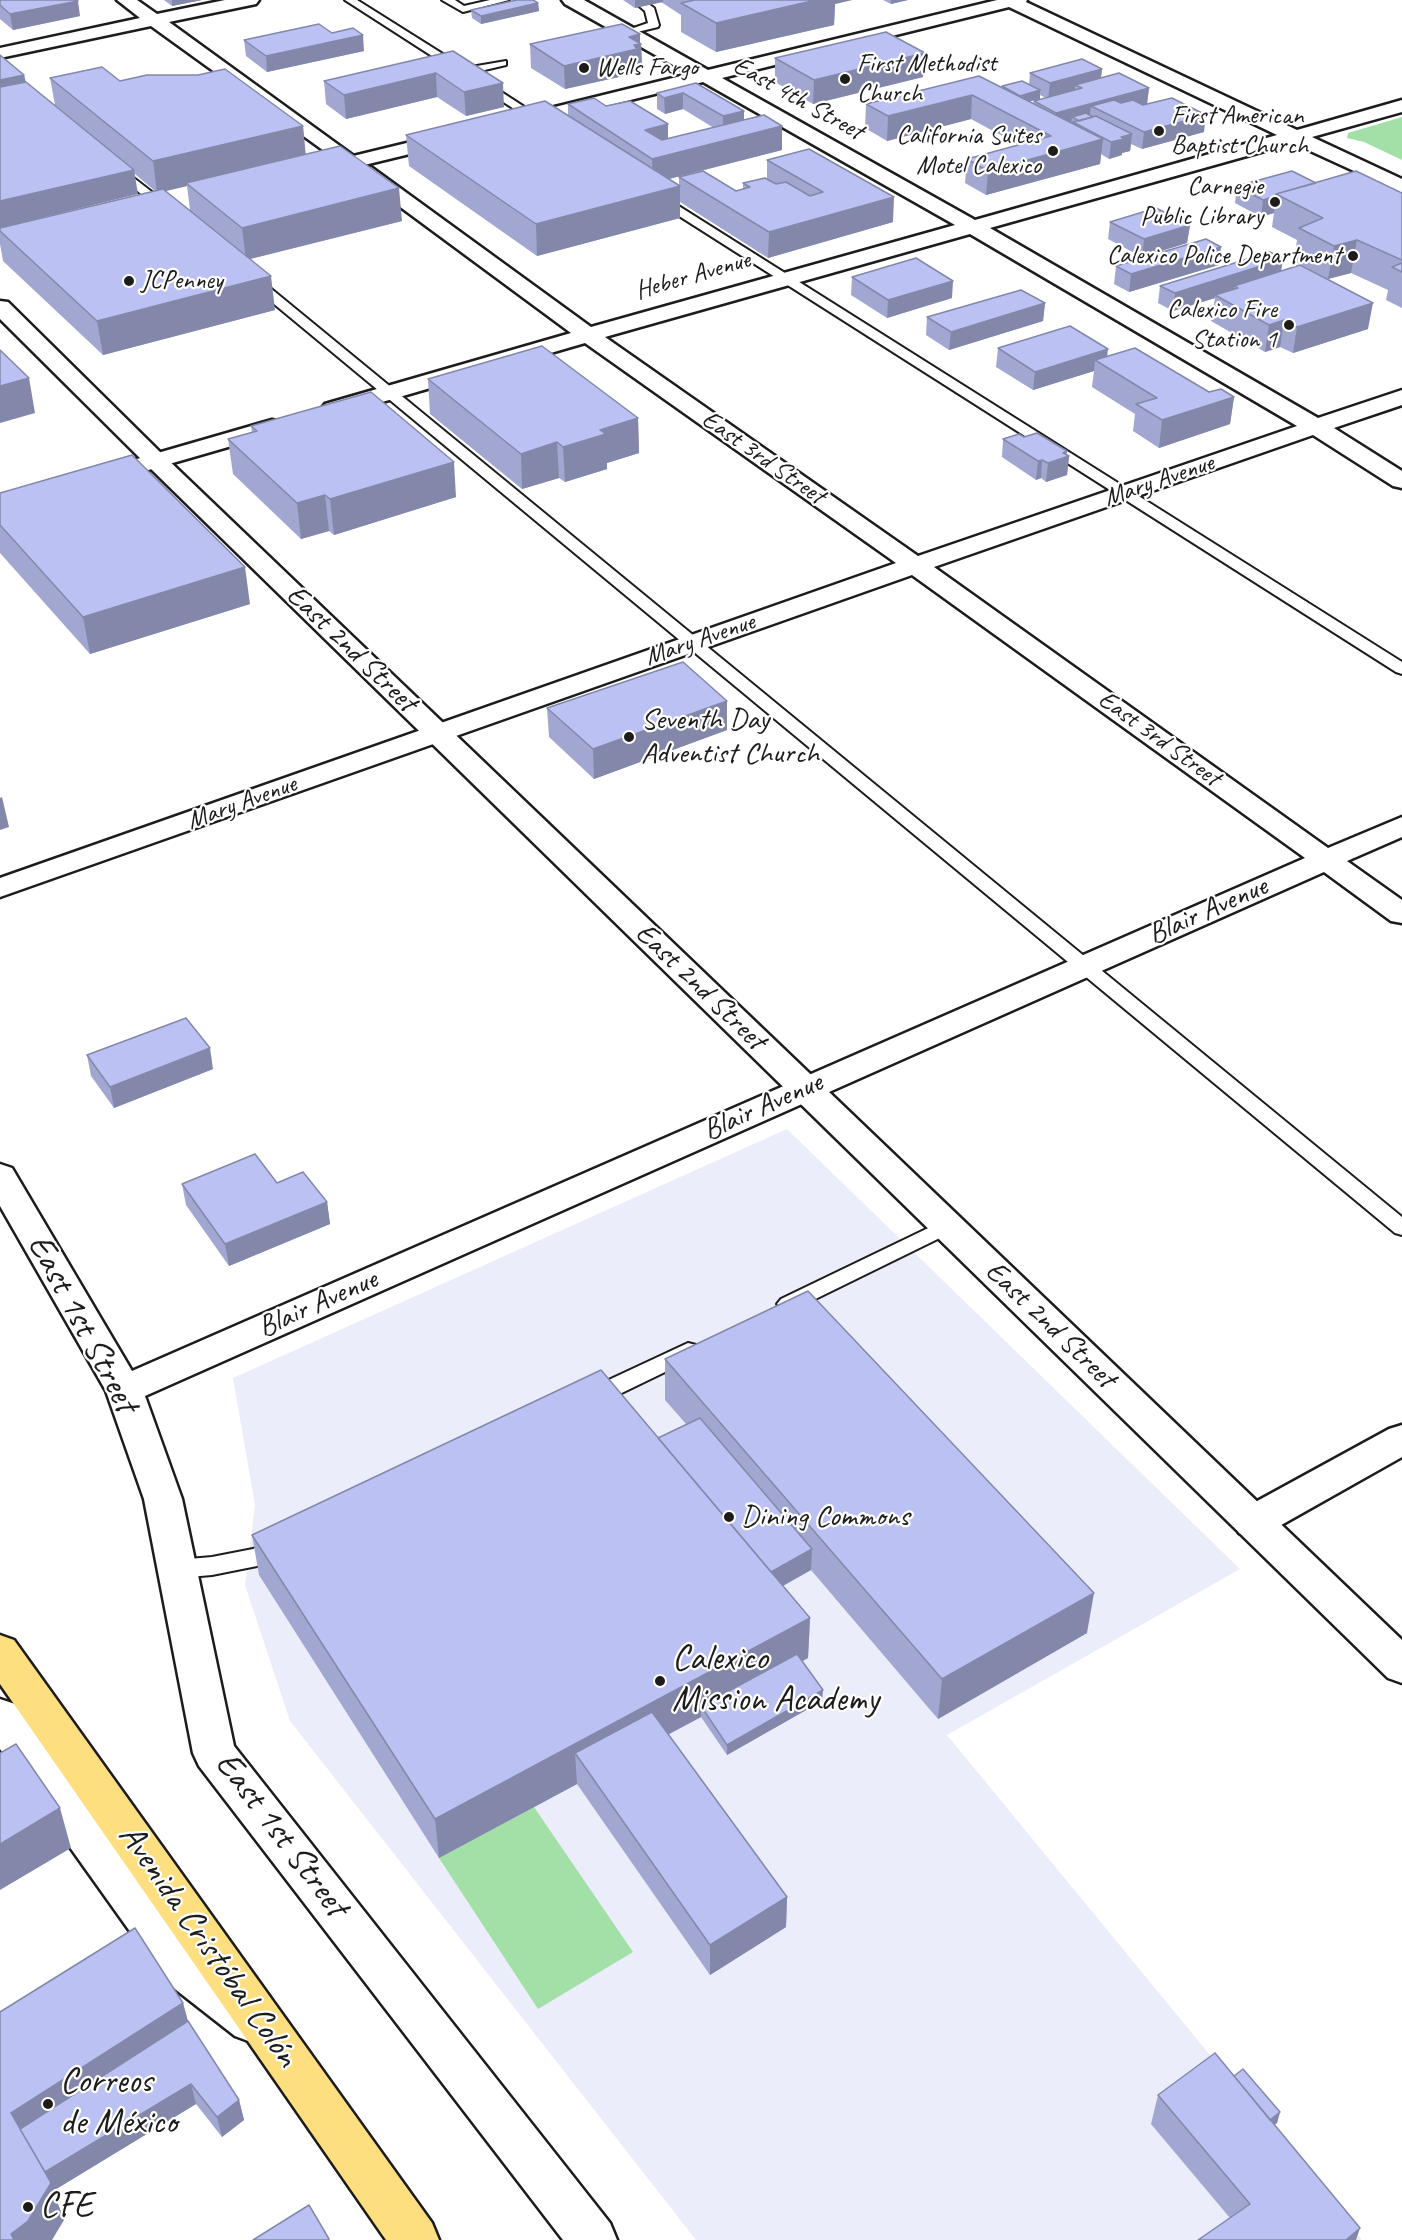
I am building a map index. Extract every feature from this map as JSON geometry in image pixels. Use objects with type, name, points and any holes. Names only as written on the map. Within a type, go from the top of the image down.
[{"type":"main road","name":"Avenida Cristóbal Colón","points":[[0,1652],[416,2240]]},
{"type":"street","name":"East 3rd Street","points":[[126,0],[341,164],[915,565],[1402,914]]},
{"type":"street","points":[[0,53],[250,0]]},
{"type":"street","name":"East 4th Street","points":[[571,0],[974,228],[1316,428],[1402,481]]},
{"type":"street","points":[[503,125],[1012,0],[1402,188]]},
{"type":"street","name":"Heber Avenue","points":[[312,416],[588,335],[1402,106]]},
{"type":"street","points":[[341,164],[471,133]]},
{"type":"street","points":[[143,213],[187,202]]},
{"type":"street","name":"East 2nd Street","points":[[0,307],[156,461],[1402,1666]]},
{"type":"street","name":"Mary Avenue","points":[[0,888],[692,642],[1402,397]]},
{"type":"street","points":[[78,483],[290,422]]},
{"type":"street","name":"Blair Avenue","points":[[124,1390],[1402,826]]},
{"type":"street","name":"East 1st Street","points":[[0,1176],[124,1390],[163,1499],[214,1753],[593,2240]]},
{"type":"street","points":[[1253,1522],[1402,1439]]},
{"type":"street","points":[[0,1716],[182,1968],[274,2038]]},
{"type":"lane","points":[[350,0],[554,130]]},
{"type":"lane","points":[[447,0],[463,9],[504,0]]},
{"type":"lane","points":[[629,33],[654,25],[650,10],[637,0]]},
{"type":"lane","points":[[462,72],[502,63]]},
{"type":"lane","points":[[101,155],[183,222]]},
{"type":"lane","points":[[644,188],[1402,669]]},
{"type":"lane","points":[[246,274],[1402,1228]]},
{"type":"lane","points":[[764,1315],[947,1226]]},
{"type":"lane","points":[[577,1405],[702,1345]]},
{"type":"lane","points":[[177,1569],[212,1566],[257,1557],[293,1540]]},
{"type":"shaded area","name":"Calexico Mission Academy","points":[[787,1129],[1240,1569],[947,1735],[1362,2240],[696,2240],[290,1721],[245,1585],[255,1505],[233,1378]]},
{"type":"green space","points":[[1402,117],[1402,160],[1364,142],[1347,138],[1348,133]]},
{"type":"green space","points":[[534,1807],[633,1952],[538,2009],[439,1858]]},
{"type":"building","points":[[0,0],[78,1],[10,14],[0,5]]},
{"type":"building","points":[[517,0],[533,0],[538,3],[481,16],[471,10]]},
{"type":"building","points":[[695,0],[816,0],[716,23],[681,3]]},
{"type":"building","points":[[319,24],[332,33],[353,28],[363,35],[266,56],[244,40]]},
{"type":"building","points":[[622,24],[640,34],[629,37],[641,44],[634,45],[637,49],[564,66],[530,44]]},
{"type":"building","points":[[886,32],[925,53],[814,80],[775,58]]},
{"type":"building","points":[[453,51],[503,83],[464,92],[436,73],[344,95],[324,81]]},
{"type":"building","points":[[0,55],[24,75],[0,80]]},
{"type":"building","points":[[1082,59],[1102,69],[1050,83],[1030,73]]},
{"type":"building","points":[[102,67],[120,81],[147,75],[198,75],[225,69],[303,126],[153,161],[50,78]]},
{"type":"building","points":[[1119,73],[1149,88],[1056,113],[1034,101],[1082,88],[1075,85]]},
{"type":"building","points":[[979,76],[1103,139],[988,171],[967,159],[1051,136],[972,95],[888,116],[866,104]]},
{"type":"building","points":[[1022,81],[1040,90],[1020,96],[1002,86]]},
{"type":"building","points":[[26,82],[134,170],[0,201],[0,87]]},
{"type":"building","points":[[696,83],[744,111],[723,116],[683,93],[664,98],[657,93]]},
{"type":"building","points":[[594,98],[606,106],[630,101],[668,124],[645,130],[662,140],[764,115],[782,126],[652,159],[568,104]]},
{"type":"building","points":[[1172,98],[1206,115],[1144,132],[1091,106],[1114,100],[1121,103],[1133,100],[1143,105]]},
{"type":"building","points":[[545,101],[680,186],[536,224],[406,135]]},
{"type":"building","points":[[1086,113],[1093,117],[1079,121],[1072,117]]},
{"type":"building","points":[[1096,116],[1132,134],[1121,137],[1124,139],[1111,142],[1073,122]]},
{"type":"building","points":[[340,146],[399,188],[242,228],[186,183]]},
{"type":"building","points":[[809,149],[894,197],[769,232],[679,177],[703,171],[736,191],[750,187],[743,183],[765,178],[776,184],[786,182],[810,196],[823,192],[767,160]]},
{"type":"building","points":[[1292,171],[1316,183],[1263,200],[1237,186]]},
{"type":"building","points":[[1356,171],[1402,193],[1402,260],[1357,240],[1334,246],[1299,228],[1323,218],[1276,194]]},
{"type":"building","points":[[163,189],[271,276],[97,321],[0,231],[0,228]]},
{"type":"building","points":[[1156,208],[1190,225],[1144,239],[1110,222]]},
{"type":"building","points":[[1206,239],[1221,247],[1131,274],[1116,266]]},
{"type":"building","points":[[1270,252],[1283,259],[1175,293],[1160,286]]},
{"type":"building","points":[[916,258],[953,281],[888,300],[852,277]]},
{"type":"building","points":[[1402,263],[1402,272],[1392,267]]},
{"type":"building","points":[[1300,265],[1373,303],[1297,327],[1284,320],[1269,325],[1215,295],[1238,288],[1234,286]]},
{"type":"building","points":[[1021,290],[1045,303],[951,332],[927,317]]},
{"type":"building","points":[[1070,326],[1108,349],[1035,372],[998,348]]},
{"type":"building","points":[[542,346],[638,418],[600,430],[606,434],[563,447],[557,442],[521,454],[428,379]]},
{"type":"building","points":[[1135,348],[1209,392],[1221,389],[1234,397],[1162,420],[1136,404],[1157,398],[1095,360]]},
{"type":"building","points":[[0,350],[29,378],[0,386]]},
{"type":"building","points":[[371,392],[454,462],[330,499],[325,495],[297,503],[228,439],[257,431],[251,426]]},
{"type":"building","points":[[1037,433],[1067,451],[1063,453],[1069,456],[1048,463],[1038,461],[1003,439],[1019,434],[1024,437]]},
{"type":"building","points":[[132,455],[245,567],[83,617],[0,525],[0,493]]},
{"type":"building","points":[[683,662],[727,701],[593,749],[547,708]]},
{"type":"building","points":[[186,1018],[210,1048],[110,1087],[87,1055]]},
{"type":"building","points":[[255,1154],[277,1183],[303,1172],[327,1202],[225,1244],[182,1184]]},
{"type":"building","points":[[808,1291],[1094,1593],[942,1679],[665,1359]]},
{"type":"building","points":[[601,1370],[810,1618],[435,1819],[252,1535]]},
{"type":"building","points":[[700,1418],[812,1549],[771,1572],[658,1438]]},
{"type":"building","points":[[797,1654],[823,1690],[727,1745],[701,1706]]},
{"type":"building","points":[[652,1712],[787,1897],[710,1945],[575,1753]]},
{"type":"building","points":[[16,1744],[60,1808],[0,1844],[0,1753]]},
{"type":"building","points":[[135,1928],[183,2003],[11,2113],[51,2183],[28,2221],[11,2234],[14,2240],[0,2240],[0,2012]]},
{"type":"building","points":[[188,2021],[239,2100],[217,2117],[191,2084],[45,2172],[20,2129]]},
{"type":"building","points":[[1215,2053],[1360,2228],[1346,2240],[1198,2240],[1250,2204],[1158,2095]]},
{"type":"building","points":[[1243,2069],[1280,2112],[1270,2120],[1234,2076]]},
{"type":"building","points":[[309,2205],[329,2240],[253,2240]]},
{"type":"place","name":"Wells Fargo","points":[[584,68]]},
{"type":"place","name":"First Methodist Church","points":[[845,79]]},
{"type":"place","name":"First American Baptist Church","points":[[1159,131]]},
{"type":"place","name":"California Suites Motel Calexico","points":[[1053,151]]},
{"type":"place","name":"Carnegie Public Library","points":[[1275,202]]},
{"type":"place","name":"Calexico Police Department","points":[[1353,256]]},
{"type":"place","name":"JCPenney","points":[[129,281]]},
{"type":"place","name":"Calexico Fire Station 1","points":[[1289,325]]},
{"type":"place","name":"Seventh Day Adventist Church","points":[[629,737]]},
{"type":"place","name":"Dining Commons","points":[[729,1517]]},
{"type":"place","name":"Calexico Mission Academy","points":[[660,1681]]},
{"type":"place","name":"Correos de México","points":[[48,2104]]},
{"type":"place","name":"CFE","points":[[28,2207]]}]
